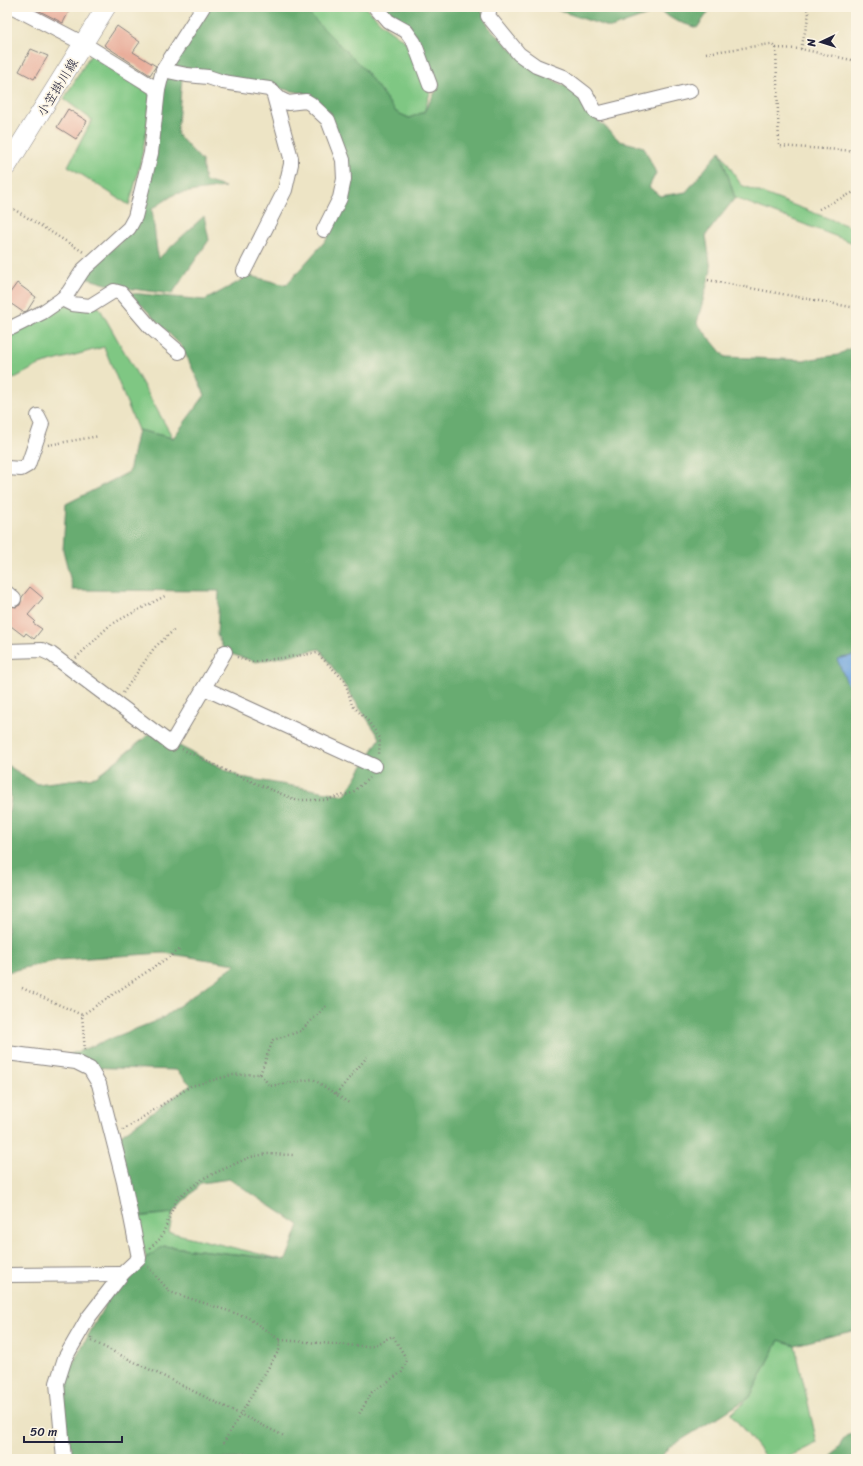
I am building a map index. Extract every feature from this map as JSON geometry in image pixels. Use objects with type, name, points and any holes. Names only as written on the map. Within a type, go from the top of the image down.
[{"type":"main road","name":"小笠掛川線","points":[[7,166],[106,7]]},
{"type":"street","points":[[13,7],[84,44],[158,90]]},
{"type":"street","points":[[7,328],[13,327],[43,312],[62,299],[68,293],[83,270],[129,228],[135,217],[151,153],[158,90],[163,70],[203,7]]},
{"type":"street","points":[[376,7],[388,20],[406,31],[414,42],[430,85]]},
{"type":"street","points":[[490,7],[488,16],[519,54],[536,66],[564,77],[586,94],[595,111],[600,113],[690,91]]},
{"type":"street","points":[[163,70],[186,75],[208,77],[223,82],[269,89],[280,99],[288,103],[306,101],[322,114],[328,120],[344,160],[344,179],[340,198],[324,230]]},
{"type":"street","points":[[244,271],[285,190],[292,164],[273,92]]},
{"type":"street","points":[[62,299],[72,304],[90,306],[114,291],[121,293],[151,328],[179,352]]},
{"type":"street","points":[[7,468],[21,469],[28,465],[42,424],[38,416]]},
{"type":"street","points":[[7,651],[42,650],[50,654],[171,744],[225,652]]},
{"type":"street","points":[[204,688],[374,766]]},
{"type":"street","points":[[7,1053],[76,1062],[90,1069],[99,1084],[113,1136],[139,1258],[122,1274],[91,1315],[65,1358],[57,1383],[64,1459]]},
{"type":"street","points":[[7,1275],[122,1274]]},
{"type":"path","points":[[801,49],[809,14],[806,7]]},
{"type":"path","points":[[706,53],[771,44],[776,48],[801,49],[856,61]]},
{"type":"path","points":[[776,48],[779,146],[856,151]]},
{"type":"path","points":[[819,209],[856,191]]},
{"type":"path","points":[[7,205],[95,259]]},
{"type":"path","points":[[708,280],[856,308]]},
{"type":"path","points":[[34,448],[99,436]]},
{"type":"path","points":[[67,666],[109,626],[166,596]]},
{"type":"path","points":[[116,703],[154,648],[174,630]]},
{"type":"path","points":[[856,880],[854,899],[856,900]]},
{"type":"path","points":[[82,1015],[181,949]]},
{"type":"path","points":[[22,988],[82,1015]]},
{"type":"path","points":[[260,1074],[273,1040],[301,1031],[326,1006]]},
{"type":"path","points":[[82,1015],[86,1067]]},
{"type":"path","points":[[336,1094],[367,1057]]},
{"type":"path","points":[[260,1074],[270,1086],[313,1079],[349,1103]]},
{"type":"path","points":[[113,1136],[191,1086],[232,1075],[260,1074]]},
{"type":"path","points":[[293,1155],[266,1154],[250,1157],[204,1178],[177,1198],[161,1238],[139,1258],[170,1292],[247,1317],[280,1340],[360,1346],[374,1345],[393,1336],[407,1360],[402,1372],[372,1392],[358,1416]]},
{"type":"path","points":[[91,1315],[92,1341],[284,1436]]},
{"type":"path","points":[[222,1445],[279,1350],[280,1340]]},
{"type":"green space","points":[[208,7],[302,7],[364,69],[396,112],[409,118],[424,112],[439,85],[414,35],[384,7],[480,7],[489,27],[530,67],[578,93],[597,119],[620,141],[644,147],[656,173],[649,187],[660,196],[686,192],[720,151],[735,198],[706,235],[711,270],[697,323],[725,357],[805,360],[838,355],[856,345],[856,1330],[795,1345],[779,1340],[750,1397],[667,1449],[660,1459],[69,1459],[62,1383],[122,1274],[164,1246],[286,1260],[299,1225],[230,1179],[201,1183],[173,1213],[131,1217],[118,1137],[191,1085],[176,1070],[86,1067],[56,1060],[161,1019],[236,964],[164,953],[59,960],[7,972],[7,822],[11,798],[7,778],[7,765],[37,784],[96,777],[152,732],[240,777],[345,795],[380,738],[320,649],[256,662],[225,652],[217,635],[219,591],[73,590],[63,550],[66,504],[129,472],[138,430],[173,438],[205,395],[182,347],[130,293],[205,300],[242,280],[247,275],[286,285],[327,239],[347,182],[330,117],[311,95],[171,65]]},
{"type":"green space","points":[[302,7],[366,7],[383,25],[405,41],[430,93],[424,112],[409,118],[396,112],[364,69]]},
{"type":"green space","points":[[548,7],[712,7],[697,28],[676,21],[659,11],[611,28]]},
{"type":"green space","points":[[91,54],[134,81],[150,94],[143,150],[129,205],[68,166],[92,120],[64,99]]},
{"type":"green space","points":[[165,78],[182,78],[177,134],[202,161],[205,181],[225,187],[175,194],[152,209],[158,259],[204,216],[209,240],[172,294],[117,287],[82,277],[136,226]]},
{"type":"green space","points":[[720,151],[741,185],[856,229],[856,244],[735,198]]},
{"type":"green space","points":[[64,305],[99,307],[173,438],[138,430],[104,347],[39,365],[7,382],[7,332]]},
{"type":"green space","points":[[173,1213],[169,1232],[280,1259],[164,1246],[146,1258],[136,1217]]},
{"type":"green space","points":[[779,1340],[795,1345],[817,1443],[784,1459],[767,1459],[731,1414],[750,1397]]},
{"type":"green space","points":[[856,1432],[856,1459],[830,1459],[846,1436]]},
{"type":"water","points":[[856,655],[856,688],[848,685],[837,659]]},
{"type":"building","points":[[32,7],[71,7],[63,23]]},
{"type":"building","points":[[117,26],[140,42],[133,52],[156,66],[150,75],[104,45]]},
{"type":"building","points":[[31,49],[48,56],[34,79],[19,71]]},
{"type":"building","points":[[68,109],[87,121],[76,139],[57,127]]},
{"type":"building","points":[[17,283],[36,297],[27,311],[23,312],[7,301],[7,297]]},
{"type":"building","points":[[30,587],[43,598],[28,615],[35,621],[33,623],[42,629],[34,639],[26,633],[24,636],[7,623],[7,611],[10,606],[16,607],[20,605],[22,597]]}]
